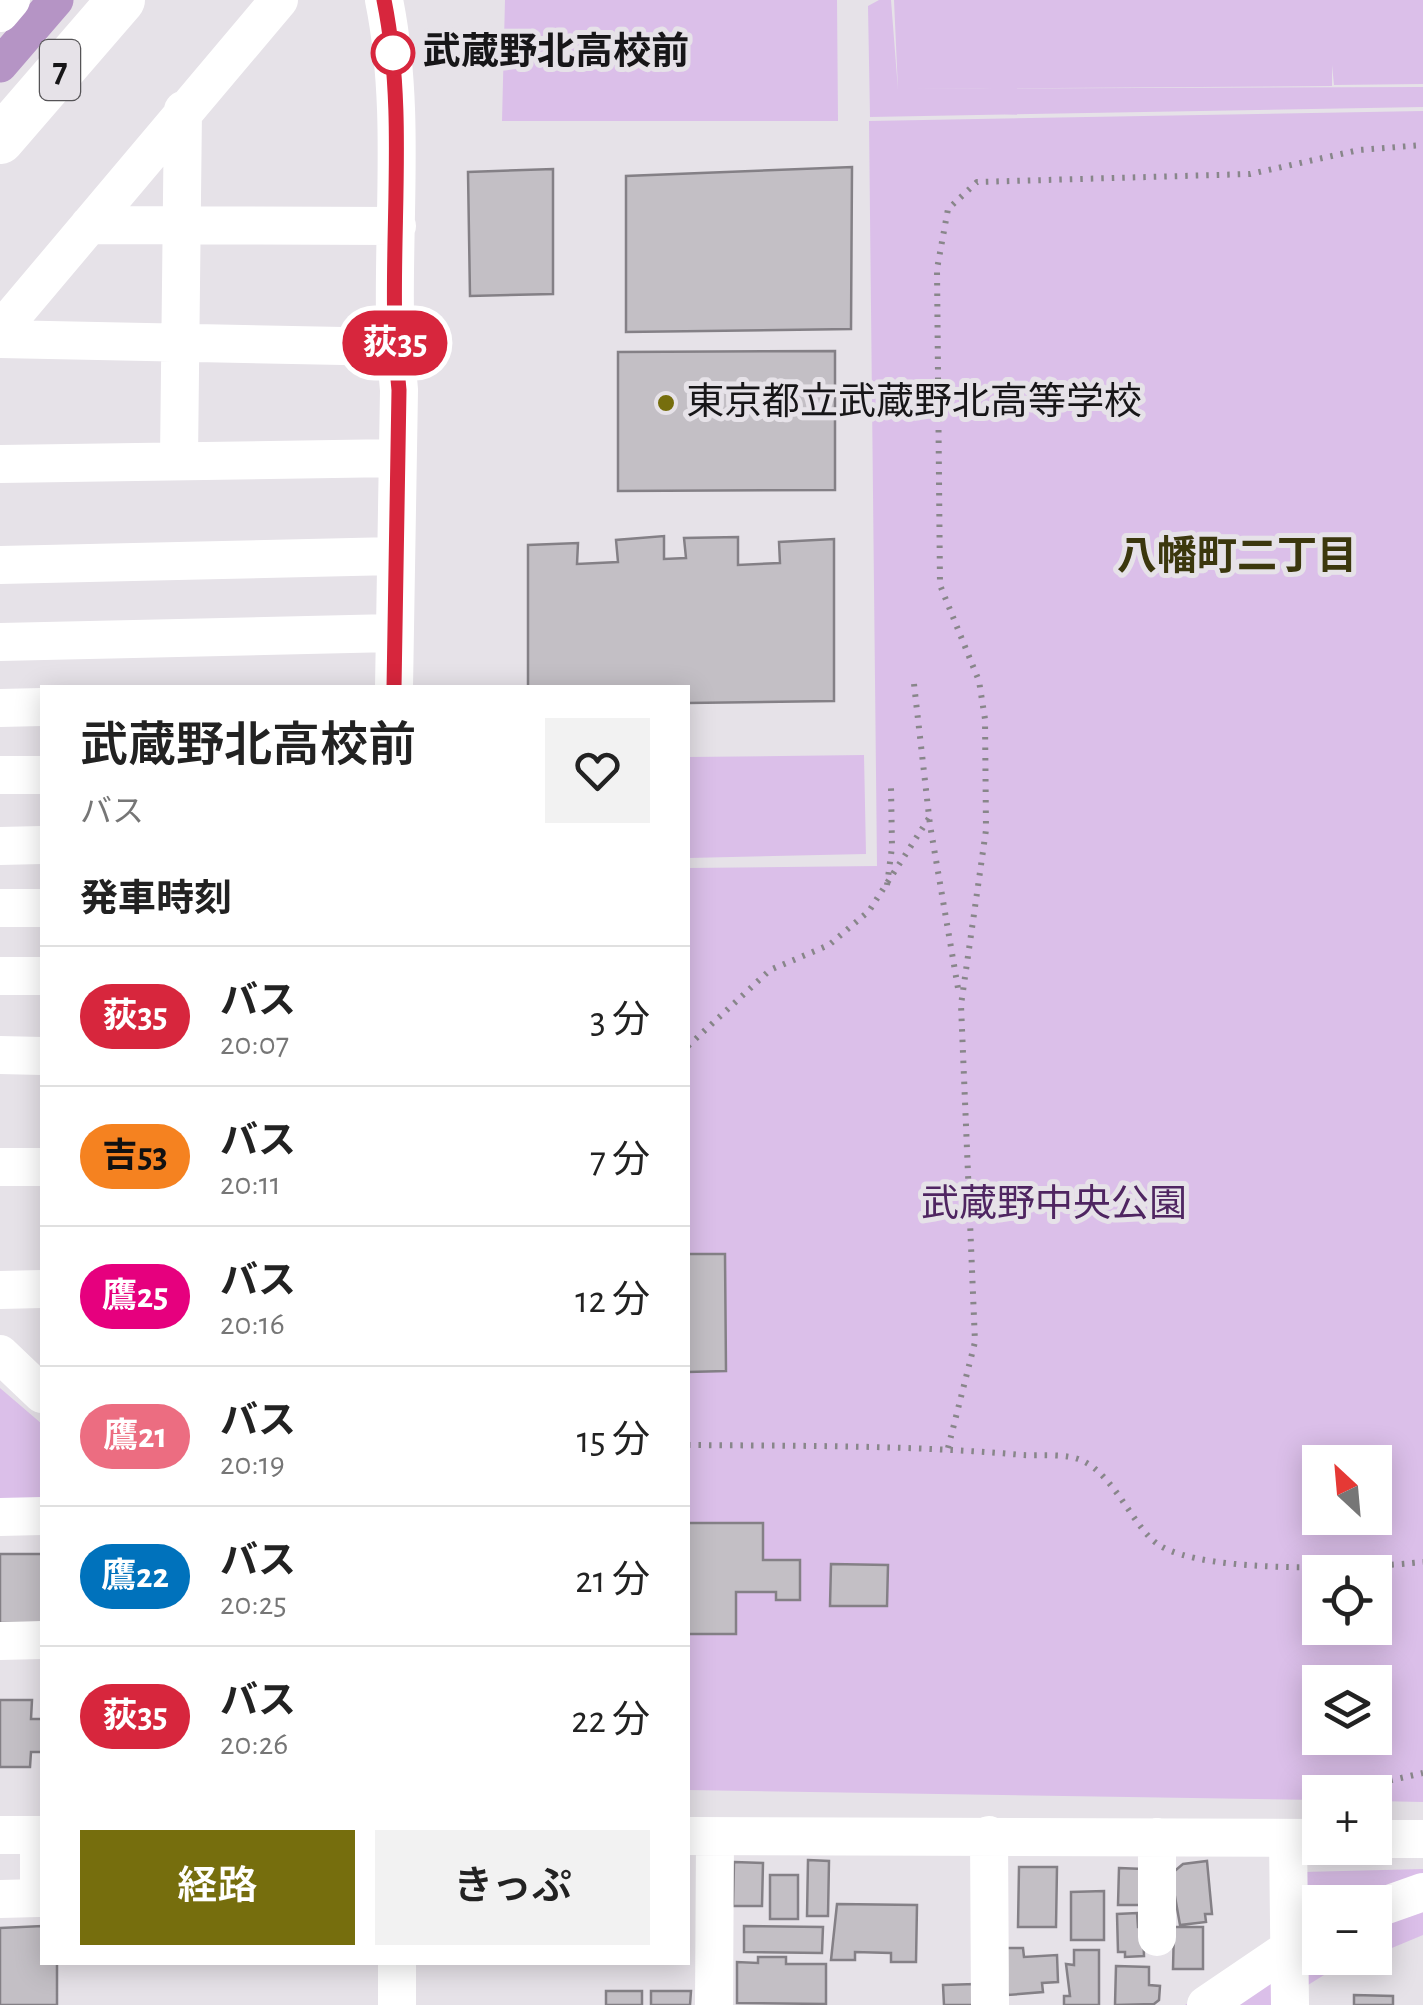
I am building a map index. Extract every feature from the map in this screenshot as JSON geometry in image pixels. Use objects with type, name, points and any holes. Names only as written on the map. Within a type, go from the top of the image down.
[{"type":"main road","name":"7","points":[[0,140],[121,0]]},
{"type":"street","points":[[0,13],[12,0]]},
{"type":"street","points":[[0,331],[182,110],[279,0]]},
{"type":"street","points":[[384,0],[393,46],[397,226],[394,685]]},
{"type":"street","points":[[179,459],[182,110]]},
{"type":"street","points":[[89,224],[397,226]]},
{"type":"street","points":[[0,339],[394,347]]},
{"type":"street","points":[[0,464],[397,458]]},
{"type":"street","points":[[0,565],[394,556]]},
{"type":"street","points":[[0,642],[393,633]]},
{"type":"street","points":[[0,708],[40,708]]},
{"type":"street","points":[[0,775],[40,775]]},
{"type":"street","points":[[0,846],[40,845]]},
{"type":"street","points":[[0,908],[40,908]]},
{"type":"street","points":[[0,976],[40,976]]},
{"type":"street","points":[[0,1056],[40,1056]]},
{"type":"street","points":[[0,1168],[40,1167]]},
{"type":"street","points":[[0,1290],[40,1289]]},
{"type":"street","points":[[0,1354],[40,1392]]},
{"type":"street","points":[[0,1516],[40,1516]]},
{"type":"street","points":[[0,1641],[40,1640]]},
{"type":"street","points":[[0,1835],[40,1835]]},
{"type":"street","points":[[989,1835],[990,2005]]},
{"type":"street","points":[[714,2005],[701,1836],[1302,1838]]},
{"type":"street","points":[[1157,1836],[1157,1937]]},
{"type":"street","points":[[1392,1839],[1423,1839]]},
{"type":"street","points":[[0,1899],[39,1898],[40,1866]]},
{"type":"street","points":[[1392,1903],[1423,1892]]},
{"type":"street","points":[[1206,2005],[1302,1943]]},
{"type":"street","points":[[1290,2005],[1302,1954]]},
{"type":"street","points":[[397,1965],[397,2005]]},
{"type":"path","points":[[961,1005],[986,830],[985,719],[978,681],[940,585],[937,269],[948,210],[977,182],[1250,174],[1359,150],[1423,144]]},
{"type":"path","points":[[914,684],[921,713],[929,818],[961,1005],[975,1342],[948,1448]]},
{"type":"path","points":[[887,887],[892,847],[891,787]]},
{"type":"path","points":[[690,1044],[770,970],[829,946],[868,911],[929,818]]},
{"type":"path","points":[[690,1445],[948,1448],[1082,1460],[1122,1497],[1158,1545],[1198,1557],[1262,1565],[1371,1568],[1423,1562]]},
{"type":"path","points":[[1392,1780],[1423,1773]]},
{"type":"green space","points":[[505,0],[837,0],[838,121],[502,121]]},
{"type":"green space","points":[[879,0],[891,0],[898,90],[894,0],[1423,0],[1423,84],[1334,85],[1332,65],[1332,86],[900,89],[1423,87],[1423,107],[870,117],[868,6]]},
{"type":"green space","name":"武蔵野中央公園","points":[[1423,111],[1423,1802],[1392,1801],[1392,1775],[1302,1775],[1302,1800],[690,1790],[690,868],[877,866],[869,121]]},
{"type":"green space","points":[[864,755],[866,854],[690,858],[690,757]]},
{"type":"green space","points":[[0,1388],[40,1422],[40,1508],[0,1508]]},
{"type":"green space","points":[[1423,1869],[1423,1935],[1392,1948],[1392,1885],[1303,1885],[1303,1872]]},
{"type":"green space","points":[[1302,1932],[1302,1975],[1324,1975],[1276,2005],[1185,2005]]},
{"type":"building","points":[[852,167],[851,329],[626,332],[626,176]]},
{"type":"building","points":[[553,169],[553,294],[470,296],[468,172]]},
{"type":"building","points":[[835,351],[835,490],[618,491],[618,352]]},
{"type":"building","points":[[664,536],[664,559],[686,558],[684,538],[738,537],[738,565],[780,563],[779,542],[834,539],[834,701],[690,703],[690,685],[528,685],[528,545],[578,543],[577,564],[618,562],[616,540]]},
{"type":"building","points":[[690,1254],[725,1254],[726,1371],[690,1372]]},
{"type":"building","points":[[690,1523],[763,1523],[763,1560],[800,1560],[800,1600],[776,1600],[776,1592],[736,1592],[736,1634],[690,1634]]},
{"type":"building","points":[[0,1554],[40,1554],[40,1623],[0,1623]]},
{"type":"building","points":[[831,1564],[888,1565],[887,1606],[830,1606]]},
{"type":"building","points":[[0,1700],[32,1700],[31,1719],[40,1719],[40,1752],[31,1752],[30,1767],[0,1767]]},
{"type":"building","points":[[808,1860],[829,1861],[828,1916],[807,1916]]},
{"type":"building","points":[[1207,1861],[1212,1914],[1205,1914],[1206,1922],[1180,1925],[1171,1874],[1183,1864]]},
{"type":"building","points":[[734,1862],[763,1863],[762,1906],[733,1906]]},
{"type":"building","points":[[1019,1867],[1057,1867],[1056,1927],[1018,1927]]},
{"type":"building","points":[[1119,1868],[1143,1869],[1141,1905],[1118,1905]]},
{"type":"building","points":[[770,1875],[798,1875],[798,1919],[770,1919]]},
{"type":"building","points":[[1104,1891],[1104,1940],[1071,1940],[1071,1892]]},
{"type":"building","points":[[837,1904],[917,1905],[916,1962],[891,1962],[891,1953],[855,1952],[855,1960],[831,1960]]},
{"type":"building","points":[[1137,1913],[1138,1927],[1143,1927],[1144,1956],[1125,1957],[1125,1952],[1118,1952],[1117,1914]]},
{"type":"building","points":[[40,1926],[40,1965],[57,1965],[57,2005],[0,2005],[0,1928]]},
{"type":"building","points":[[744,1926],[823,1927],[822,1953],[744,1952]]},
{"type":"building","points":[[1174,1927],[1203,1927],[1203,1969],[1173,1969]]},
{"type":"building","points":[[1005,1948],[1023,1948],[1024,1957],[1057,1955],[1058,1982],[1042,1983],[1043,1992],[1008,1995]]},
{"type":"building","points":[[1074,1950],[1099,1950],[1099,2005],[1064,2005],[1064,1996],[1070,1996],[1066,1964],[1074,1965]]},
{"type":"building","points":[[758,1957],[786,1957],[786,1964],[826,1964],[826,2004],[737,2003],[737,1962],[758,1963]]},
{"type":"building","points":[[1116,1966],[1149,1967],[1149,1985],[1160,1986],[1159,2000],[1154,2004],[1115,2005]]},
{"type":"building","points":[[975,1984],[976,2005],[944,2005],[943,1985]]},
{"type":"building","points":[[606,1991],[642,1991],[642,2005],[606,2005]]},
{"type":"building","points":[[651,1991],[691,1991],[690,2005],[651,2005]]},
{"type":"building","points":[[1354,1995],[1393,1996],[1393,2005],[1354,2005]]},
{"type":"waterway","points":[[0,65],[56,0]]},
{"type":"bus line","name":"荻35","points":[[384,0],[393,46],[397,226],[394,347],[399,390],[394,685]]},
{"type":"place","name":"武蔵野北高校前","points":[[393,53]]},
{"type":"place","name":"東京都立武蔵野北高等学校","points":[[666,403]]},
{"type":"district","name":"八幡町二丁目","points":[[1237,557]]}]
